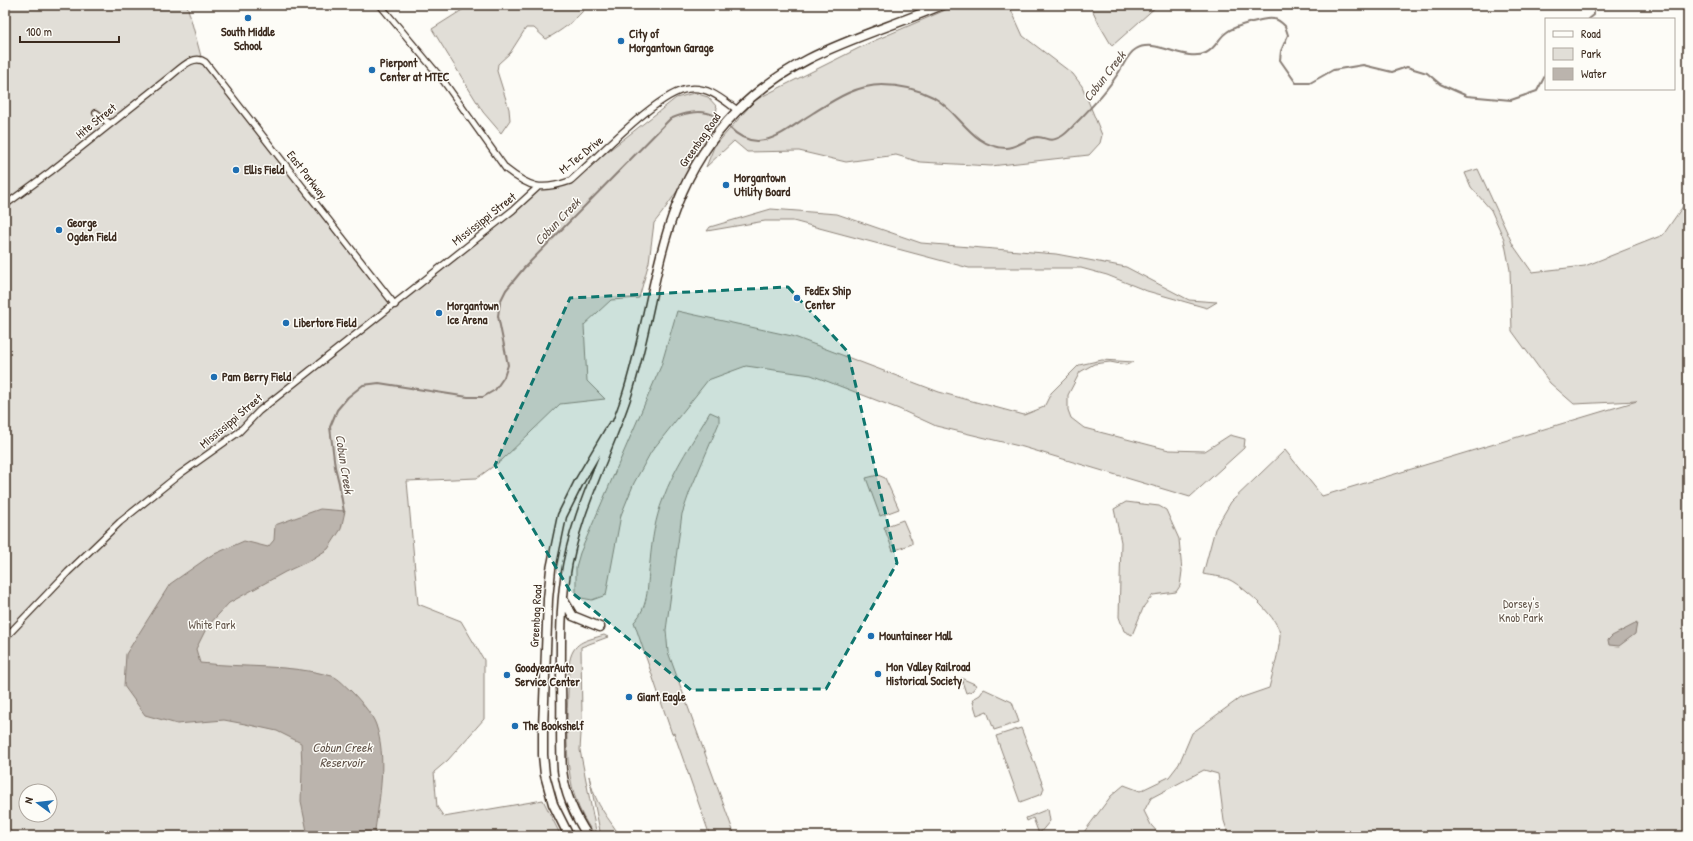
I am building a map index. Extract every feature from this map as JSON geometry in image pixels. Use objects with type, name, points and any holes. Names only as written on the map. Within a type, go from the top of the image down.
[{"type":"main road","name":"Greenbag Road","points":[[588,836],[570,806],[564,786],[562,770],[562,599],[574,534],[582,508],[611,441],[621,410],[639,351],[661,250],[675,206],[684,184],[722,126],[737,110],[770,82],[791,67],[849,40],[904,21],[942,5]]},
{"type":"main road","name":"Greenbag Road","points":[[569,836],[551,797],[545,775],[543,755],[546,628],[551,568],[559,527],[568,503],[621,410]]},
{"type":"main road","points":[[562,599],[573,616],[600,627]]},
{"type":"street","points":[[380,5],[411,45],[442,79],[506,169],[537,188]]},
{"type":"street","name":"Hite Street","points":[[5,204],[187,63],[196,59],[202,60]]},
{"type":"street","name":"East Parkway","points":[[202,60],[395,305]]},
{"type":"street","name":"M-Tec Drive","points":[[537,188],[560,185],[570,181],[643,115],[663,99],[678,91],[688,88],[702,89],[714,93],[737,110]]},
{"type":"street","points":[[96,113],[110,124]]},
{"type":"street","name":"Mississippi Street","points":[[5,638],[58,582],[120,522],[180,474],[239,432],[259,411],[395,305],[523,202],[537,188]]},
{"type":"highlighted area","points":[[788,287],[848,352],[897,563],[826,689],[691,690],[570,591],[495,465],[570,298]]},
{"type":"green space","name":"White Park","points":[[5,5],[187,5],[202,60],[395,304],[537,188],[560,185],[579,174],[676,98],[694,93],[708,97],[717,107],[713,139],[654,223],[649,262],[639,298],[611,300],[584,325],[587,381],[605,399],[560,404],[502,460],[477,478],[407,481],[418,604],[461,621],[484,660],[484,719],[448,760],[434,772],[437,807],[444,817],[543,800],[561,836],[5,836]]},
{"type":"green space","points":[[470,5],[588,5],[569,24],[546,39],[534,28],[526,28],[510,53],[498,64],[497,71],[509,109],[510,120],[501,133],[483,112],[432,29]]},
{"type":"green space","points":[[957,5],[1009,5],[1023,36],[1073,74],[1082,86],[1102,135],[1100,143],[1089,155],[991,166],[920,162],[896,155],[846,162],[799,151],[747,152],[734,141],[706,167],[714,147],[755,100],[869,43]]},
{"type":"green space","points":[[1090,5],[1158,5],[1112,46]]},
{"type":"green space","name":"Dorsey's Knob Park","points":[[1478,169],[1513,245],[1532,272],[1585,266],[1663,235],[1688,199],[1688,836],[1229,836],[1224,821],[1218,774],[1204,770],[1151,798],[1144,811],[1151,825],[1161,836],[1081,836],[1111,796],[1124,785],[1140,791],[1169,777],[1179,764],[1192,733],[1240,698],[1269,688],[1280,636],[1279,629],[1275,621],[1244,589],[1230,580],[1203,574],[1215,529],[1231,502],[1285,450],[1322,496],[1637,401],[1574,404],[1550,383],[1512,331],[1510,270],[1504,239],[1491,210],[1471,187],[1465,173]]},
{"type":"green space","points":[[771,209],[837,214],[921,243],[1056,254],[1126,267],[1189,300],[1217,302],[1207,308],[1147,291],[1107,275],[1081,268],[969,268],[793,221],[765,221],[707,231],[710,227]]},
{"type":"green space","points":[[677,311],[792,336],[939,392],[1024,415],[1044,407],[1051,393],[1079,365],[1102,360],[1134,362],[1126,365],[1110,362],[1094,364],[1080,372],[1068,395],[1068,410],[1071,418],[1084,428],[1169,450],[1205,451],[1230,435],[1245,439],[1244,448],[1190,497],[1023,447],[936,426],[899,409],[811,375],[746,366],[708,380],[651,452],[634,483],[621,515],[606,595],[592,600],[576,597],[576,567],[580,553],[661,366]]},
{"type":"green space","points":[[710,412],[719,416],[719,423],[690,491],[682,514],[666,630],[668,652],[735,836],[710,836],[674,733],[672,734],[634,622],[643,609],[647,594],[653,538],[660,507],[678,465]]},
{"type":"green space","points":[[878,475],[885,478],[899,509],[880,516],[866,478]]},
{"type":"green space","points":[[1126,502],[1159,506],[1166,510],[1179,539],[1182,571],[1180,586],[1176,592],[1153,595],[1144,606],[1132,635],[1124,631],[1119,617],[1121,542],[1114,509]]},
{"type":"green space","points":[[903,520],[912,544],[893,551],[884,527]]},
{"type":"green space","points":[[604,635],[608,637],[581,647],[582,718],[580,750],[596,836],[584,817],[575,797],[570,776],[567,731],[569,665],[573,651],[580,643]]},
{"type":"green space","points":[[961,678],[977,685],[972,691],[966,693]]},
{"type":"green space","points":[[984,689],[1012,702],[1019,722],[994,730],[987,711],[977,715],[973,699],[980,695]]},
{"type":"green space","points":[[1021,728],[1044,788],[1042,794],[1020,802],[996,736]]},
{"type":"green space","points":[[591,786],[597,801],[620,836],[601,836]]},
{"type":"green space","points":[[1048,809],[1050,821],[1039,834],[1033,818],[1027,821],[1026,818]]},
{"type":"water","name":"Cobun Creek Reservoir","points":[[320,509],[345,511],[341,529],[328,549],[309,561],[285,572],[229,603],[207,627],[196,649],[200,663],[283,668],[316,672],[335,677],[354,694],[372,716],[379,738],[382,777],[375,830],[376,836],[308,836],[301,802],[301,743],[277,731],[224,720],[177,724],[145,715],[124,686],[126,654],[170,584],[210,556],[244,541],[268,547],[274,540],[275,525]]},
{"type":"water","points":[[1637,623],[1635,634],[1619,646],[1609,645],[1608,640],[1612,636]]},
{"type":"waterway","name":"Cobun Creek","points":[[1590,18],[1594,15],[1594,5]]},
{"type":"waterway","name":"Cobun Creek","points":[[729,127],[740,136],[751,140],[761,141],[782,133],[837,98],[854,90],[872,86],[888,85],[914,90],[933,97],[951,111],[966,128],[984,142],[994,146],[1010,148],[1037,137],[1054,140],[1066,133],[1103,94],[1130,54],[1136,49],[1144,46],[1152,46],[1189,55],[1198,55],[1209,51],[1224,34],[1236,27],[1264,19],[1275,19],[1280,21],[1285,26],[1288,35],[1281,51],[1280,60],[1296,83],[1310,83],[1333,70],[1363,65],[1392,72],[1407,67],[1427,73],[1440,84],[1467,96],[1511,100],[1537,91],[1545,76]]},
{"type":"waterway","name":"Cobun Creek","points":[[344,512],[335,467],[330,427],[337,410],[348,397],[363,385],[379,383],[468,397],[483,397],[495,390],[504,377],[508,365],[498,316],[500,302],[506,290],[524,268],[670,119],[692,112],[704,112],[715,116]]},
{"type":"place","name":"South Middle School","points":[[248,18]]},
{"type":"place","name":"City of Morgantown Garage","points":[[621,41]]},
{"type":"place","name":"Pierpont Center at MTEC","points":[[372,70]]},
{"type":"place","name":"Ellis Field","points":[[236,170]]},
{"type":"place","name":"Morgantown Utility Board","points":[[726,185]]},
{"type":"place","name":"George Ogden Field","points":[[59,230]]},
{"type":"place","name":"FedEx Ship Center","points":[[797,298]]},
{"type":"place","name":"Morgantown Ice Arena","points":[[439,313]]},
{"type":"place","name":"Libertore Field","points":[[286,323]]},
{"type":"place","name":"Pam Berry Field","points":[[214,377]]},
{"type":"place","name":"Mountaineer Mall","points":[[871,636]]},
{"type":"place","name":"Mon Valley Railroad Historical Society","points":[[878,674]]},
{"type":"place","name":"GoodyearAuto Service Center","points":[[507,675]]},
{"type":"place","name":"Giant Eagle","points":[[629,697]]},
{"type":"place","name":"The Bookshelf","points":[[515,726]]}]
